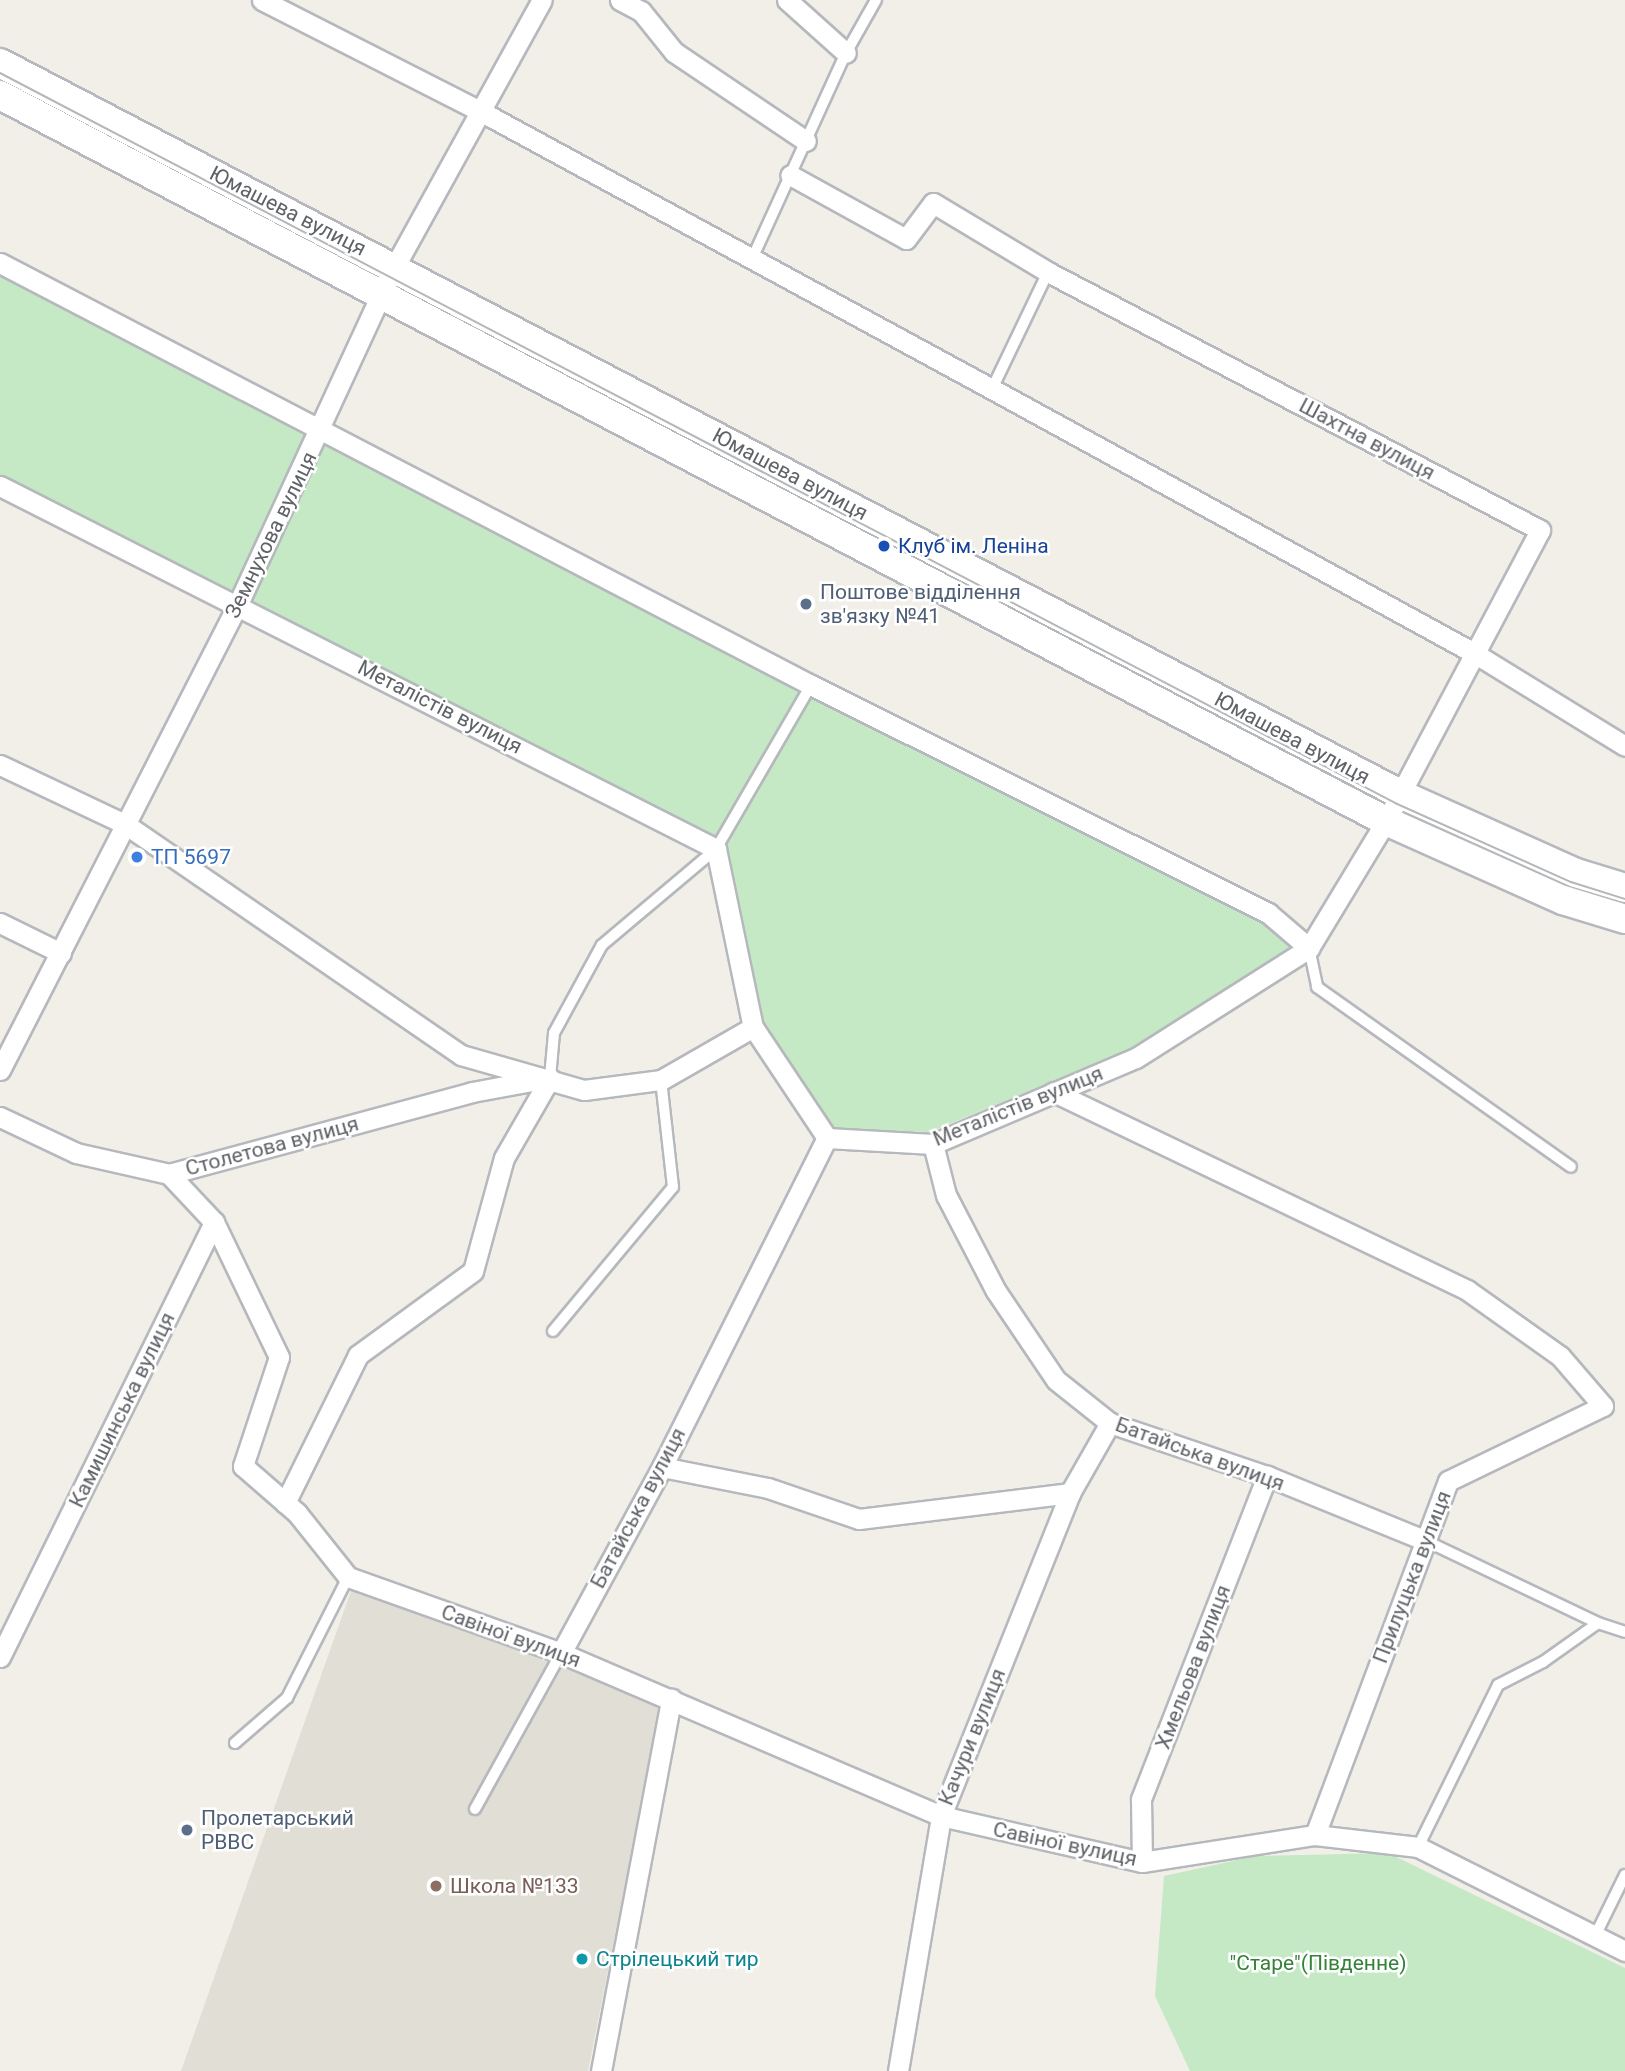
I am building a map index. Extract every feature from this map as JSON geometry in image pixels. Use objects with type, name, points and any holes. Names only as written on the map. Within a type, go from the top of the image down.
[{"type":"main road","name":"Юмашева вулиця","points":[[0,63],[395,266],[1400,794],[1576,873],[1625,888]]},
{"type":"main road","name":"Юмашева вулиця","points":[[0,95],[382,292],[1386,821],[1563,900],[1625,919]]},
{"type":"street","points":[[262,0],[480,111],[992,389],[1474,653],[1625,746]]},
{"type":"street","name":"Земнухова вулиця","points":[[0,1070],[5,1048],[61,953],[238,604],[323,429],[395,266],[542,0]]},
{"type":"street","points":[[620,0],[641,11],[674,52],[806,141]]},
{"type":"street","points":[[787,0],[846,52]]},
{"type":"street","name":"Шахтна вулиця","points":[[790,175],[906,239],[933,203],[1048,272],[1540,530],[1386,821],[1309,948]]},
{"type":"street","points":[[0,262],[811,685],[1268,913],[1309,948]]},
{"type":"street","name":"Металістів вулиця","points":[[0,486],[238,604],[716,849]]},
{"type":"street","points":[[0,765],[125,824],[461,1055],[550,1078],[584,1090],[661,1080],[753,1027]]},
{"type":"street","points":[[716,849],[753,1027],[827,1138]]},
{"type":"street","points":[[0,923],[61,953]]},
{"type":"street","name":"Металістів вулиця","points":[[827,1138],[933,1144],[1136,1058],[1309,948]]},
{"type":"street","points":[[285,1503],[358,1355],[473,1271],[504,1158],[550,1078]]},
{"type":"street","name":"Столетова вулиця","points":[[0,1116],[76,1153],[169,1174],[472,1092],[550,1078]]},
{"type":"street","name":"Прилуцька вулиця","points":[[1054,1092],[1467,1290],[1560,1356],[1603,1406],[1448,1481],[1315,1835]]},
{"type":"street","name":"Батайська вулиця","points":[[561,1653],[662,1467],[827,1138]]},
{"type":"street","name":"Батайська вулиця","points":[[933,1144],[946,1195],[996,1291],[1056,1380],[1110,1423],[1267,1476],[1426,1541]]},
{"type":"street","points":[[169,1174],[214,1222],[279,1357],[243,1466],[285,1503],[348,1577]]},
{"type":"street","name":"Камишинська вулиця","points":[[0,1657],[214,1222]]},
{"type":"street","name":"Качури вулиця","points":[[898,2071],[941,1816],[1070,1493],[1110,1423]]},
{"type":"street","points":[[662,1467],[768,1488],[859,1519],[1070,1493]]},
{"type":"street","name":"Хмельова вулиця","points":[[1142,1862],[1141,1799],[1267,1476]]},
{"type":"street","name":"Савіної вулиця","points":[[348,1577],[561,1653],[941,1816],[1142,1862],[1315,1835],[1418,1847],[1625,1951]]},
{"type":"street","points":[[601,2071],[671,1699]]},
{"type":"lane","points":[[752,259],[846,52],[876,0]]},
{"type":"lane","points":[[992,389],[1048,272]]},
{"type":"lane","points":[[550,1078],[554,1033],[602,945],[716,849],[811,685]]},
{"type":"lane","points":[[1309,948],[1317,987],[1571,1167]]},
{"type":"lane","points":[[553,1331],[673,1187],[661,1080]]},
{"type":"lane","name":"Батайська вулиця","points":[[1426,1541],[1598,1623],[1625,1632]]},
{"type":"lane","points":[[235,1743],[287,1698],[348,1577]]},
{"type":"lane","points":[[1418,1847],[1498,1685],[1543,1662],[1598,1623]]},
{"type":"lane","points":[[475,1809],[561,1653]]},
{"type":"lane","points":[[1595,1936],[1625,1875]]},
{"type":"shaded area","name":"Школа №133","points":[[352,1588],[662,1701],[588,2071],[181,2071]]},
{"type":"green space","points":[[0,272],[806,694],[1261,919],[1293,947],[1131,1048],[930,1132],[832,1129],[762,1022],[723,841],[0,476]]},
{"type":"green space","name":"\"Старе\"(Південне)","points":[[1388,1853],[1625,1968],[1625,2071],[1190,2071],[1155,1996],[1164,1876],[1256,1856]]},
{"type":"tram line","points":[[0,73],[1395,803],[1571,882],[1625,899]]},
{"type":"place","name":"Клуб ім. Леніна","points":[[884,546]]},
{"type":"place","name":"Поштове відділення зв'язку №41","points":[[806,604]]},
{"type":"place","name":"ТП 5697","points":[[137,857]]},
{"type":"place","name":"Пролетарський РВВС","points":[[187,1830]]},
{"type":"place","name":"Школа №133","points":[[436,1886]]},
{"type":"place","name":"Стрілецький тир","points":[[582,1959]]}]
